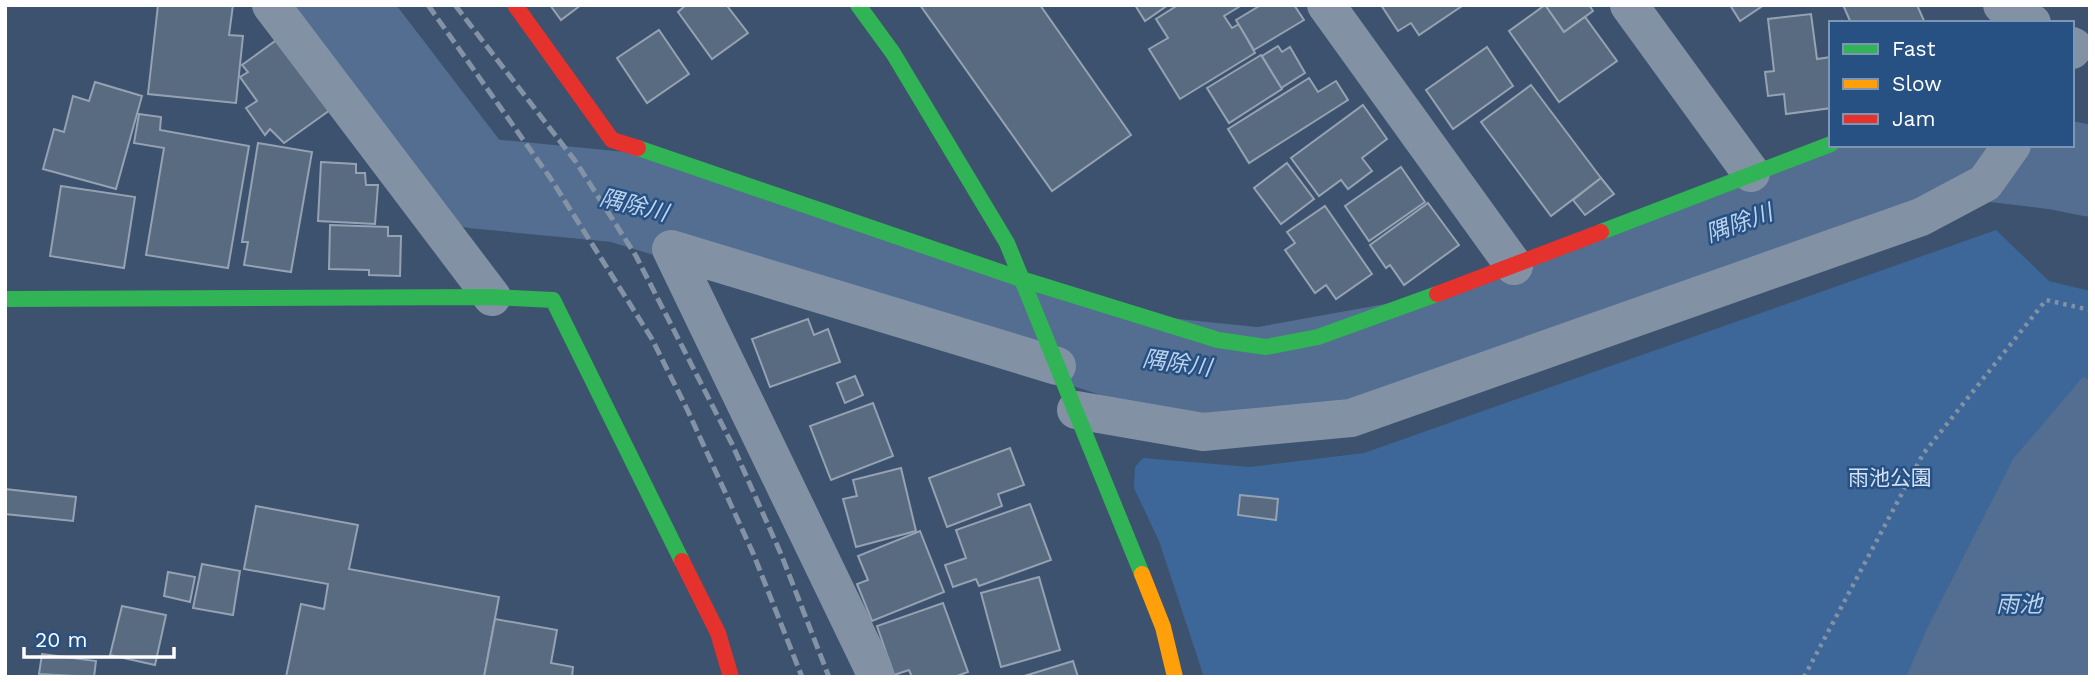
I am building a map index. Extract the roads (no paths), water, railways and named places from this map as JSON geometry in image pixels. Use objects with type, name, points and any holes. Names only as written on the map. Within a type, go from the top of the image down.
[{"type":"street","points":[[271,5],[492,297]]},
{"type":"street","points":[[514,5],[612,140],[1021,279],[1218,340],[1266,347],[1318,337],[1514,266],[1829,145]]},
{"type":"street","points":[[858,5],[893,53],[1000,231],[1076,410],[1163,627],[1175,677]]},
{"type":"street","points":[[1326,5],[1514,266]]},
{"type":"street","points":[[1629,5],[1751,173]]},
{"type":"street","points":[[2002,5],[2029,21]]},
{"type":"street","points":[[1076,410],[1203,432],[1351,418],[1921,217],[1984,183],[2011,147]]},
{"type":"street","points":[[876,677],[867,653],[671,249],[1053,356]]},
{"type":"street","points":[[5,299],[492,297],[552,300],[718,633],[731,677]]},
{"type":"water","name":"雨池","points":[[2083,377],[2090,380],[2090,677],[1906,677],[1926,631],[2013,459]]},
{"type":"waterway","name":"隅除川","points":[[339,5],[475,183],[619,197],[910,285],[1143,361],[1259,373],[1414,345],[1594,275],[1886,170],[1956,152],[2090,171]]},
{"type":"railway","points":[[428,5],[551,179],[652,339],[753,553],[802,677]]},
{"type":"railway","points":[[455,5],[576,162],[636,256],[732,444],[781,554],[829,677]]},
{"type":"park label","name":"雨池公園","points":[[1890,478]]}]
